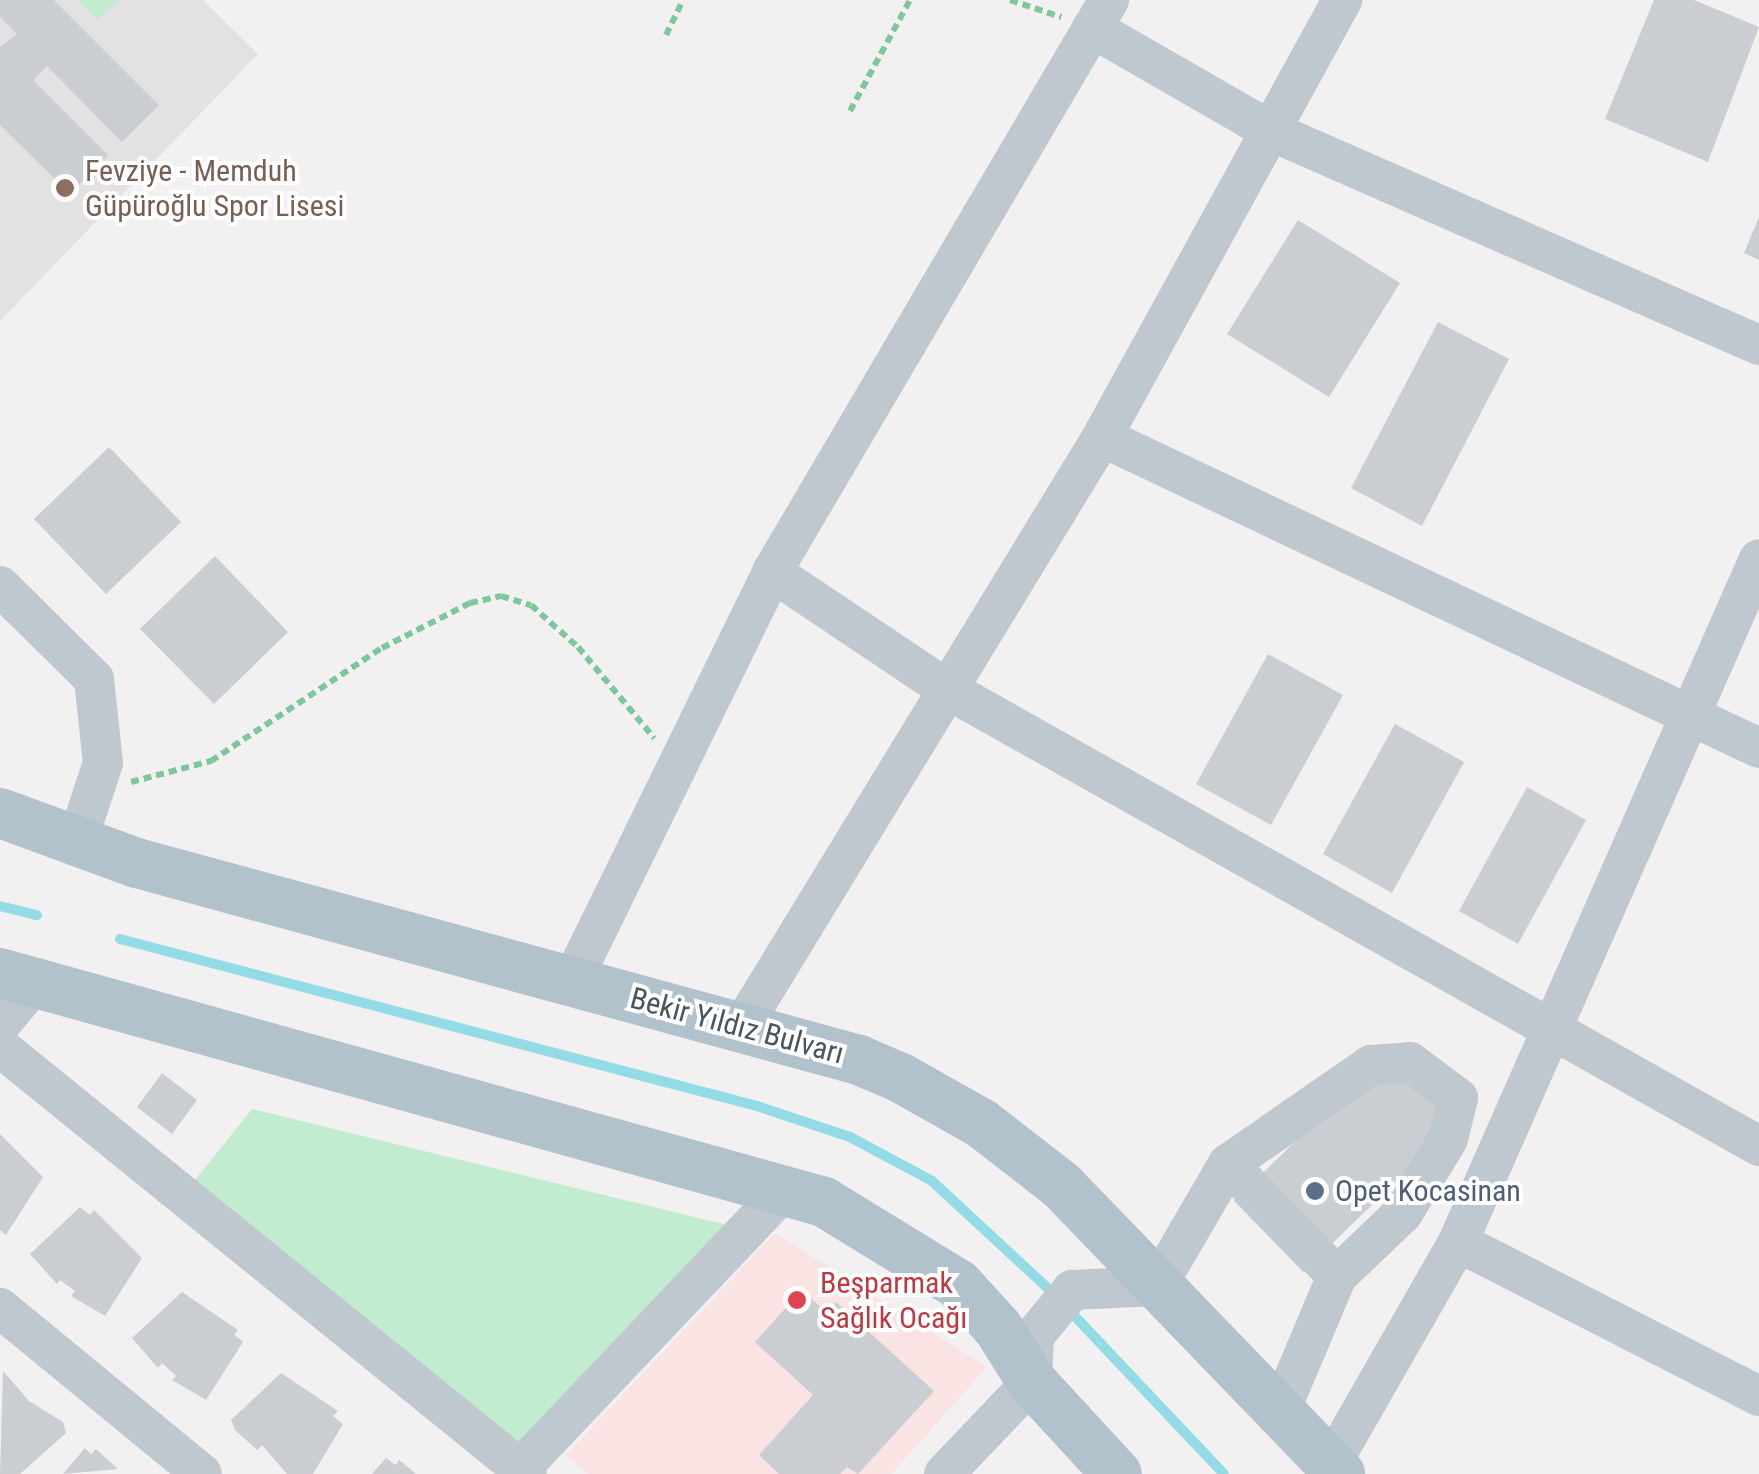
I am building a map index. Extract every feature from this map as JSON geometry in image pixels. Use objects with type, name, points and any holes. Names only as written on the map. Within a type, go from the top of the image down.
[{"type":"main road","name":"Bekir Yıldız Bulvarı","points":[[0,813],[76,844],[859,1060],[981,1123],[1061,1185],[1335,1469]]},
{"type":"main road","points":[[17,979],[784,1191],[872,1227],[958,1284],[1033,1359],[1118,1474]]},
{"type":"street","points":[[741,1028],[1102,438],[1274,132],[1342,0]]},
{"type":"street","points":[[572,981],[772,572],[1101,14],[1274,132],[1759,345]]},
{"type":"street","points":[[1102,438],[1759,748]]},
{"type":"street","points":[[1335,1469],[1458,1242],[1759,558]]},
{"type":"street","points":[[772,572],[947,689],[1550,1032],[1759,1146]]},
{"type":"street","points":[[0,586],[94,679],[104,734],[99,784],[76,844]]},
{"type":"street","points":[[0,1026],[17,979]]},
{"type":"street","points":[[0,1047],[524,1471],[784,1191]]},
{"type":"street","points":[[944,1474],[1033,1359],[1072,1290],[1157,1286],[1228,1164],[1371,1065],[1410,1062],[1458,1098],[1448,1139],[1403,1213],[1337,1276],[1280,1411]]},
{"type":"street","points":[[1228,1164],[1337,1276]]},
{"type":"street","points":[[1458,1242],[1759,1396]]},
{"type":"street","points":[[0,1308],[202,1474]]},
{"type":"path","points":[[666,35],[684,0]]},
{"type":"path","points":[[850,111],[910,0]]},
{"type":"path","points":[[1010,0],[1101,14]]},
{"type":"path","points":[[99,784],[157,778],[211,761],[382,648],[470,603],[501,596],[532,605],[578,647],[677,766]]},
{"type":"shaded area","name":"Fevziye - Memduh Güpüroğlu Spor Lisesi","points":[[0,0],[203,0],[258,54],[0,321]]},
{"type":"shaded area","name":"Beşparmak Sağlık Ocağı","points":[[775,1233],[987,1367],[891,1474],[588,1474],[566,1455]]},
{"type":"green space","points":[[78,0],[119,0],[98,20]]},
{"type":"green space","points":[[252,1109],[727,1225],[524,1466],[191,1185]]},
{"type":"building","points":[[0,0],[54,0],[159,105],[122,142],[47,66],[33,80],[108,155],[70,194],[0,125],[0,47],[17,34],[0,17]]},
{"type":"building","points":[[1654,0],[1694,0],[1759,27],[1708,162],[1605,119]]},
{"type":"building","points":[[1759,217],[1759,260],[1744,253]]},
{"type":"building","points":[[1298,220],[1400,283],[1329,397],[1227,334]]},
{"type":"building","points":[[1438,322],[1509,359],[1422,526],[1351,488]]},
{"type":"building","points":[[109,447],[181,522],[106,594],[34,519]]},
{"type":"building","points":[[215,556],[288,632],[214,704],[140,629]]},
{"type":"building","points":[[1268,654],[1343,695],[1271,825],[1196,784]]},
{"type":"building","points":[[1395,724],[1464,762],[1392,893],[1323,854]]},
{"type":"building","points":[[1527,787],[1586,820],[1518,944],[1459,911]]},
{"type":"building","points":[[1385,1054],[1454,1125],[1303,1272],[1234,1201]]},
{"type":"building","points":[[162,1073],[197,1100],[172,1134],[137,1107]]},
{"type":"building","points":[[0,1134],[43,1177],[6,1235],[0,1230]]},
{"type":"building","points":[[80,1207],[90,1215],[94,1210],[142,1258],[105,1316],[71,1296],[75,1291],[60,1280],[57,1284],[30,1254]]},
{"type":"building","points":[[802,1290],[827,1313],[836,1302],[934,1391],[858,1474],[847,1467],[840,1474],[779,1474],[759,1455],[813,1395],[755,1342]]},
{"type":"building","points":[[182,1292],[238,1330],[234,1335],[243,1342],[206,1400],[172,1380],[176,1376],[162,1363],[158,1368],[132,1338]]},
{"type":"building","points":[[3,1371],[29,1401],[63,1422],[66,1433],[20,1474],[0,1474]]},
{"type":"building","points":[[281,1373],[338,1411],[333,1416],[343,1424],[313,1474],[287,1474],[262,1445],[257,1450],[235,1430],[231,1420]]},
{"type":"building","points":[[85,1448],[91,1454],[96,1449],[118,1469],[63,1474]]},
{"type":"building","points":[[386,1458],[395,1465],[399,1460],[416,1474],[372,1474]]},
{"type":"waterway","points":[[0,906],[37,915]]},
{"type":"waterway","points":[[120,939],[757,1106],[850,1137],[932,1181],[1055,1295]]},
{"type":"waterway","points":[[1067,1308],[1224,1474]]},
{"type":"place","name":"Fevziye - Memduh Güpüroğlu Spor Lisesi","points":[[65,188]]},
{"type":"place","name":"Opet Kocasinan","points":[[1315,1191]]},
{"type":"place","name":"Beşparmak Sağlık Ocağı","points":[[797,1300]]}]
